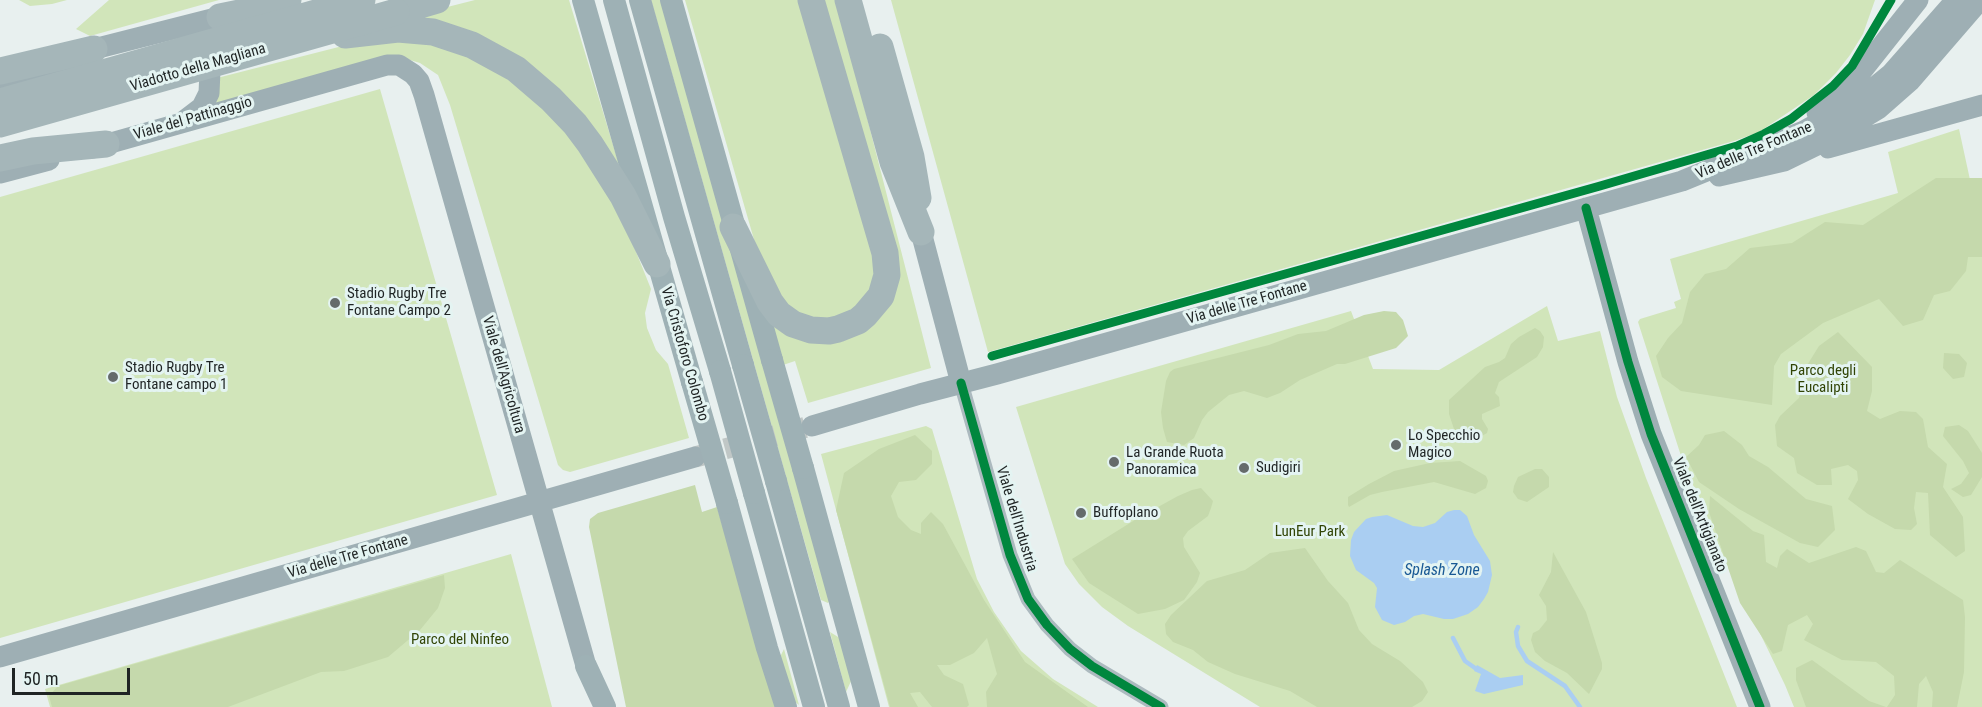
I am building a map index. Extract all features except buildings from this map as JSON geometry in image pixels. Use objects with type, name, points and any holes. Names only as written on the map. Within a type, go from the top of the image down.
[{"type":"highway","points":[[220,16],[288,0]]},
{"type":"highway","name":"Viadotto della Magliana","points":[[0,102],[362,0]]},
{"type":"highway","name":"Viadotto della Magliana","points":[[0,124],[299,40],[402,21],[437,0]]},
{"type":"highway","points":[[733,227],[770,302],[779,314],[794,324],[811,330],[838,330],[858,321],[880,296],[887,276],[885,253],[811,0]]},
{"type":"highway","points":[[848,0],[892,162],[921,232]]},
{"type":"highway","points":[[866,0],[916,177],[921,232]]},
{"type":"highway","points":[[402,21],[490,53],[516,69],[551,99],[579,129],[609,172],[660,274]]},
{"type":"highway","points":[[0,70],[94,49]]},
{"type":"highway","points":[[0,158],[33,151],[106,144]]},
{"type":"main road","points":[[0,87],[32,78],[94,49],[220,16],[260,0]]},
{"type":"main road","name":"Via Cristoforo Colombo","points":[[583,0],[767,648],[786,707]]},
{"type":"main road","name":"Via Cristoforo Colombo","points":[[614,0],[814,707]]},
{"type":"main road","points":[[640,0],[839,707]]},
{"type":"main road","points":[[671,0],[866,697],[851,707]]},
{"type":"main road","points":[[1768,145],[1816,115],[1841,93],[1878,52],[1918,0]]},
{"type":"main road","name":"Via delle Tre Fontane","points":[[1683,181],[1821,122],[1869,93],[1899,65],[1956,0]]},
{"type":"main road","name":"Via delle Tre Fontane","points":[[812,426],[1683,181],[1730,174],[1784,161],[1849,128],[1890,99],[1922,67],[1980,0]]},
{"type":"main road","points":[[182,122],[202,107],[210,89],[207,54],[191,24]]},
{"type":"main road","name":"Viale del Pattinaggio","points":[[0,173],[387,65]]},
{"type":"main road","name":"Viale dell'Agricoltura","points":[[387,65],[399,65],[413,74],[421,84],[586,666]]},
{"type":"main road","points":[[1784,161],[1982,105]]},
{"type":"main road","name":"Viale dell'Artigianato","points":[[1586,208],[1619,332],[1651,434],[1760,707]]},
{"type":"main road","points":[[660,274],[674,218]]},
{"type":"main road","name":"Viale dell'Industria","points":[[921,232],[961,383]]},
{"type":"main road","name":"Via delle Tre Fontane","points":[[0,657],[695,457]]},
{"type":"main road","points":[[812,609],[846,623]]},
{"type":"main road","points":[[767,648],[788,618]]},
{"type":"main road","points":[[586,666],[605,707]]},
{"type":"street","name":"Viale dell'Industria","points":[[961,383],[1010,555],[1028,599],[1070,649],[1092,666],[1161,707]]},
{"type":"street","name":"Viale dell'Agricoltura","points":[[586,666],[593,707]]},
{"type":"green space","points":[[19,0],[67,0],[30,6]]},
{"type":"green space","points":[[109,0],[219,0],[90,36],[76,29]]},
{"type":"green space","points":[[475,0],[569,0],[624,181],[579,119],[400,19]]},
{"type":"green space","points":[[651,0],[661,0],[832,597],[828,603],[821,600]]},
{"type":"green space","points":[[685,0],[803,0],[878,254],[868,301],[825,323],[788,311],[755,243]]},
{"type":"green space","points":[[821,0],[837,0],[931,368],[808,403],[795,361],[783,365],[769,319],[788,333],[888,303]]},
{"type":"green space","points":[[891,0],[1875,0],[1863,34],[1836,73],[1814,95],[1759,132],[988,352]]},
{"type":"green space","points":[[401,37],[483,57],[570,131],[622,217],[651,289],[645,313],[647,328],[656,350],[668,364],[689,438],[570,472],[558,465],[450,105],[438,75],[420,63],[400,57],[213,105],[217,78],[374,38]]},
{"type":"green space","points":[[380,89],[497,495],[0,638],[0,197]]},
{"type":"green space","name":"Parco degli Eucalipti","points":[[1959,129],[1972,189],[1982,185],[1982,707],[1794,707],[1727,565],[1682,459],[1638,322],[1640,319],[1676,308],[1674,302],[1681,299],[1670,259],[1898,193],[1888,152]]},
{"type":"green space","points":[[1936,178],[1982,178],[1982,257],[1968,257],[1966,271],[1950,291],[1934,295],[1923,320],[1903,326],[1879,299],[1823,323],[1781,354],[1774,366],[1772,405],[1681,391],[1662,377],[1656,356],[1682,323],[1690,292],[1705,274],[1726,269],[1750,248],[1792,243],[1825,222],[1863,225]]},
{"type":"green space","name":"LunEur Park","points":[[1547,306],[1558,341],[1600,331],[1617,397],[1646,478],[1737,707],[1260,707],[1128,626],[1102,607],[1079,584],[1065,564],[1016,407],[1351,311],[1373,369],[1439,370]]},
{"type":"green space","points":[[1384,311],[1396,312],[1403,320],[1408,336],[1396,348],[1345,364],[1337,364],[1267,398],[1244,391],[1229,395],[1208,412],[1194,438],[1184,445],[1167,442],[1161,412],[1166,381],[1174,369],[1269,345],[1298,334],[1326,331],[1364,315]]},
{"type":"green space","points":[[1535,328],[1544,337],[1543,347],[1537,357],[1499,382],[1495,393],[1499,397],[1500,406],[1482,414],[1482,419],[1488,429],[1487,433],[1478,438],[1467,438],[1454,429],[1449,414],[1449,400],[1485,367],[1505,358],[1511,344]]},
{"type":"green space","points":[[1838,332],[1872,367],[1872,391],[1867,411],[1880,419],[1900,411],[1916,412],[1923,419],[1928,447],[1947,464],[1943,487],[1963,517],[1965,551],[1956,557],[1930,535],[1928,493],[1916,492],[1914,508],[1917,524],[1911,530],[1895,529],[1868,514],[1848,499],[1858,480],[1857,471],[1848,465],[1831,469],[1832,485],[1817,485],[1797,473],[1794,458],[1777,446],[1775,425],[1780,416],[1799,398],[1806,367],[1819,346]]},
{"type":"green space","points":[[1944,353],[1959,354],[1967,363],[1964,377],[1953,379],[1943,368]]},
{"type":"green space","points":[[1959,425],[1968,431],[1982,453],[1982,477],[1971,495],[1963,497],[1951,489],[1961,484],[1969,473],[1963,461],[1943,436],[1945,427]]},
{"type":"green space","points":[[926,426],[932,429],[977,579],[994,612],[1021,651],[1053,679],[1098,707],[889,707],[821,454]]},
{"type":"green space","points":[[1724,431],[1742,445],[1749,456],[1768,467],[1806,499],[1832,506],[1835,530],[1818,547],[1800,543],[1739,509],[1699,482],[1686,457],[1699,445],[1705,435]]},
{"type":"green space","points":[[915,435],[932,451],[932,464],[916,480],[899,482],[891,496],[898,517],[911,530],[921,534],[921,523],[931,512],[943,524],[984,600],[1025,662],[1088,707],[987,707],[986,692],[997,674],[987,638],[974,653],[950,665],[937,665],[944,675],[963,684],[969,705],[967,707],[932,707],[920,692],[910,693],[918,707],[890,707],[836,510],[844,473],[879,449]]},
{"type":"green space","points":[[1460,461],[1486,476],[1488,481],[1486,488],[1475,494],[1434,482],[1370,495],[1349,507],[1348,505],[1348,497],[1394,471],[1430,463]]},
{"type":"green space","points":[[1535,469],[1542,469],[1549,477],[1549,487],[1527,502],[1518,499],[1513,492],[1518,477]]},
{"type":"green space","points":[[695,485],[702,512],[717,507],[776,707],[626,707],[589,527],[590,519],[598,513]]},
{"type":"green space","points":[[1201,488],[1213,501],[1208,516],[1188,531],[1183,538],[1184,547],[1200,573],[1197,582],[1184,600],[1165,609],[1138,614],[1089,583],[1072,559],[1138,518],[1178,496]]},
{"type":"green space","points":[[1710,496],[1753,531],[1764,535],[1766,562],[1777,568],[1780,556],[1787,549],[1809,563],[1856,547],[1866,551],[1876,572],[1884,573],[1900,560],[1963,600],[1964,672],[1957,707],[1932,707],[1933,692],[1926,676],[1919,684],[1917,707],[1887,707],[1895,695],[1894,676],[1876,662],[1842,660],[1804,640],[1813,624],[1807,615],[1788,625],[1782,651],[1773,654],[1740,603],[1709,512]]},
{"type":"green space","points":[[1305,548],[1328,581],[1348,603],[1359,630],[1372,644],[1400,661],[1423,682],[1428,692],[1422,701],[1412,707],[1317,707],[1290,691],[1235,674],[1208,662],[1193,650],[1173,642],[1166,634],[1165,624],[1171,615],[1207,581],[1245,570],[1270,553]]},
{"type":"green space","points":[[1553,552],[1586,612],[1602,663],[1602,669],[1589,694],[1567,673],[1545,661],[1535,652],[1531,640],[1533,633],[1539,630],[1547,620],[1546,606],[1539,595],[1551,572]]},
{"type":"green space","name":"Parco del Ninfeo","points":[[511,554],[552,707],[50,707],[45,689]]},
{"type":"green space","points":[[444,575],[445,588],[438,608],[420,630],[388,657],[344,671],[321,672],[228,707],[52,707],[49,696],[58,686]]},
{"type":"green space","points":[[830,632],[843,640],[853,677],[846,692]]},
{"type":"green space","points":[[784,649],[799,705],[789,697],[778,661]]},
{"type":"green space","points":[[1812,660],[1869,701],[1886,707],[1806,707],[1796,680],[1796,668]]},
{"type":"water","name":"Splash Zone","points":[[1460,510],[1467,516],[1474,535],[1490,561],[1492,575],[1484,599],[1468,614],[1453,619],[1423,614],[1394,625],[1382,620],[1375,607],[1377,588],[1374,583],[1356,570],[1350,556],[1354,532],[1366,519],[1372,517],[1387,515],[1413,526],[1423,527],[1435,523],[1447,512]]},
{"type":"water","points":[[1477,665],[1500,678],[1523,675],[1523,685],[1484,694],[1475,691],[1481,674],[1474,671]]},
{"type":"waterway","points":[[1518,627],[1516,632],[1518,646],[1527,661],[1565,686],[1580,707]]},
{"type":"waterway","points":[[1453,638],[1465,661],[1475,668]]},
{"type":"tunnel","points":[[695,457],[807,427]]},
{"type":"cycle path","points":[[992,356],[1737,146],[1791,119],[1833,86],[1852,66],[1891,0]]},
{"type":"cycle path","points":[[1586,208],[1628,362],[1651,434],[1760,707]]},
{"type":"cycle path","points":[[961,383],[1010,555],[1028,599],[1047,625],[1070,649],[1092,666],[1161,707]]},
{"type":"place","name":"Stadio Rugby Tre Fontane Campo 2","points":[[335,303]]},
{"type":"place","name":"Stadio Rugby Tre Fontane campo 1","points":[[113,377]]},
{"type":"place","name":"Lo Specchio Magico","points":[[1396,445]]},
{"type":"place","name":"La Grande Ruota Panoramica","points":[[1114,462]]},
{"type":"place","name":"Sudigiri","points":[[1244,468]]},
{"type":"place","name":"Buffoplano","points":[[1081,513]]}]
